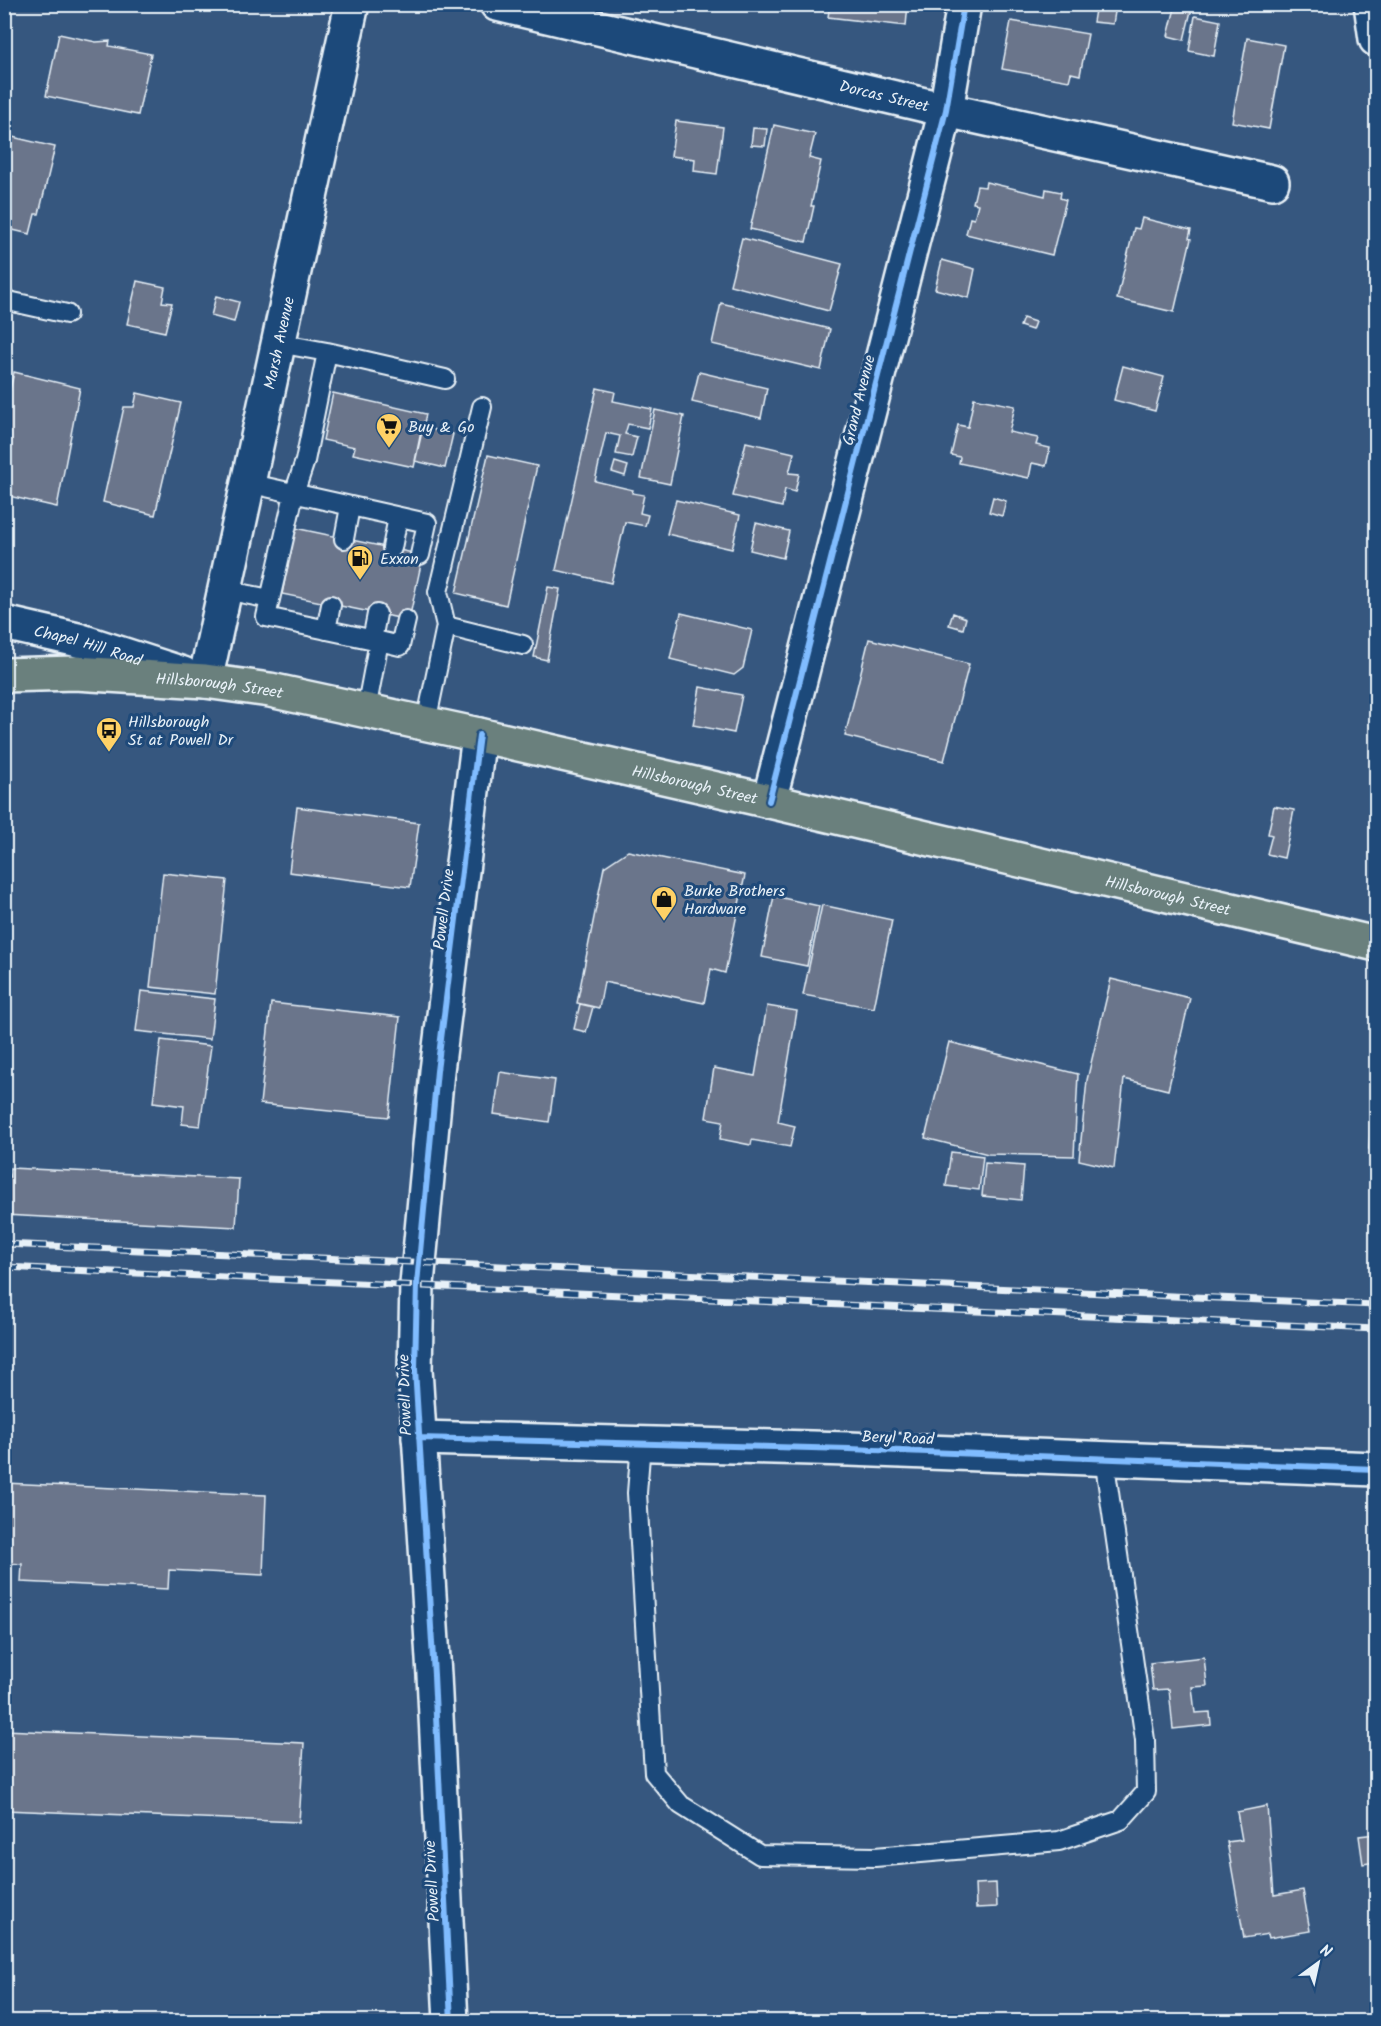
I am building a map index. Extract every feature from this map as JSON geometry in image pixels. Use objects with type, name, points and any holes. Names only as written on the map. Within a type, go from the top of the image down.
[{"type":"main road","name":"Hillsborough Street","points":[[4,675],[75,673],[205,681],[270,690],[769,801],[1377,944]]},
{"type":"street","name":"Marsh Avenue","points":[[205,681],[352,4]]},
{"type":"street","name":"Dorcas Street","points":[[497,4],[946,110],[1272,182]]},
{"type":"street","name":"Grand Avenue","points":[[769,801],[946,110],[964,4]]},
{"type":"street","points":[[1371,4],[1377,39]]},
{"type":"street","name":"Chapel Hill Road","points":[[4,623],[78,640],[205,681]]},
{"type":"street","name":"Powell Drive","points":[[451,2022],[434,1675],[419,1438],[416,1348],[417,1284],[454,925],[479,735]]},
{"type":"street","name":"Beryl Road","points":[[419,1438],[641,1443],[1377,1469]]},
{"type":"lane","points":[[4,300],[67,314]]},
{"type":"lane","points":[[278,343],[445,379]]},
{"type":"lane","points":[[327,352],[305,461],[294,494],[266,617],[400,646],[406,620]]},
{"type":"lane","points":[[426,723],[446,626],[438,592],[482,407]]},
{"type":"lane","points":[[248,483],[427,523],[420,555]]},
{"type":"lane","points":[[344,539],[351,507]]},
{"type":"lane","points":[[392,548],[399,517]]},
{"type":"lane","points":[[225,590],[270,599]]},
{"type":"lane","points":[[326,630],[331,604]]},
{"type":"lane","points":[[366,710],[376,641],[377,614]]},
{"type":"lane","points":[[446,626],[523,645]]},
{"type":"lane","points":[[641,1443],[637,1493],[654,1773],[681,1805],[760,1855],[875,1857],[1059,1841],[1121,1820],[1146,1792],[1146,1740],[1104,1458]]},
{"type":"building","points":[[830,4],[908,4],[906,26],[828,17]]},
{"type":"building","points":[[1096,4],[1116,6],[1113,24],[1093,22]]},
{"type":"building","points":[[1175,8],[1191,11],[1184,40],[1168,36]]},
{"type":"building","points":[[1195,16],[1220,21],[1214,56],[1189,51]]},
{"type":"building","points":[[1011,21],[1088,34],[1080,75],[1071,73],[1069,81],[1002,69]]},
{"type":"building","points":[[59,34],[96,42],[110,41],[109,46],[151,54],[138,115],[46,96]]},
{"type":"building","points":[[1247,38],[1284,45],[1269,129],[1232,122]]},
{"type":"building","points":[[676,121],[723,127],[717,174],[694,171],[695,159],[671,156]]},
{"type":"building","points":[[774,125],[815,134],[809,158],[821,161],[806,242],[750,229]]},
{"type":"building","points":[[753,128],[767,129],[765,146],[751,145]]},
{"type":"building","points":[[4,135],[55,147],[39,214],[35,214],[30,234],[4,228]]},
{"type":"building","points":[[986,182],[1045,196],[1046,189],[1061,192],[1060,198],[1066,200],[1052,255],[966,234],[970,218],[974,219],[978,204],[973,203],[977,186],[985,187]]},
{"type":"building","points":[[1142,218],[1191,230],[1189,238],[1191,239],[1174,312],[1117,299],[1134,228],[1139,229]]},
{"type":"building","points":[[742,238],[842,264],[829,311],[730,285]]},
{"type":"building","points":[[942,260],[975,269],[969,298],[935,289]]},
{"type":"building","points":[[137,281],[165,287],[162,302],[172,303],[165,332],[127,324]]},
{"type":"building","points":[[216,296],[239,302],[234,322],[211,316]]},
{"type":"building","points":[[721,303],[830,329],[821,370],[712,344]]},
{"type":"building","points":[[1023,318],[1035,322],[1032,330],[1020,326]]},
{"type":"building","points":[[1123,366],[1164,377],[1155,411],[1114,400]]},
{"type":"building","points":[[14,372],[80,388],[57,507],[4,495],[4,415]]},
{"type":"building","points":[[699,372],[767,388],[761,418],[692,402]]},
{"type":"building","points":[[597,388],[615,392],[613,401],[652,409],[648,428],[628,424],[625,434],[637,437],[632,457],[616,454],[620,436],[606,433],[595,481],[644,495],[640,513],[648,515],[645,526],[625,522],[611,583],[556,570]]},
{"type":"building","points":[[137,393],[181,403],[155,515],[103,502],[124,407],[134,407]]},
{"type":"building","points":[[333,393],[426,414],[414,467],[353,454],[355,447],[323,440]]},
{"type":"building","points":[[974,398],[1015,406],[1009,432],[1038,438],[1036,445],[1050,448],[1046,466],[1032,463],[1029,478],[959,463],[960,457],[951,455],[958,425],[968,427]]},
{"type":"building","points":[[655,410],[684,416],[670,484],[641,478]]},
{"type":"building","points":[[422,427],[453,434],[445,468],[415,461]]},
{"type":"building","points":[[746,442],[794,453],[789,473],[799,474],[795,492],[785,489],[782,507],[733,496]]},
{"type":"building","points":[[488,455],[537,466],[506,605],[456,593]]},
{"type":"building","points":[[615,462],[628,466],[625,476],[612,472]]},
{"type":"building","points":[[993,497],[1006,501],[1002,516],[989,512]]},
{"type":"building","points":[[676,500],[740,515],[732,549],[667,534]]},
{"type":"building","points":[[756,523],[789,531],[783,558],[750,550]]},
{"type":"building","points":[[295,528],[423,555],[409,620],[282,594]]},
{"type":"building","points":[[548,587],[560,589],[547,660],[534,657]]},
{"type":"building","points":[[681,613],[752,630],[743,668],[734,675],[670,659]]},
{"type":"building","points":[[953,613],[966,618],[963,629],[949,625]]},
{"type":"building","points":[[869,639],[969,664],[944,761],[845,736]]},
{"type":"building","points":[[700,687],[742,695],[734,733],[693,725]]},
{"type":"building","points":[[1274,806],[1294,810],[1284,858],[1267,854],[1272,835],[1268,834]]},
{"type":"building","points":[[297,807],[419,823],[410,887],[289,872]]},
{"type":"building","name":"Burke Brothers Hardware","points":[[628,851],[745,875],[725,973],[711,969],[704,1003],[604,982],[599,1008],[577,1003],[604,867]]},
{"type":"building","points":[[163,873],[227,880],[215,994],[150,987]]},
{"type":"building","points":[[774,896],[819,906],[807,966],[762,957]]},
{"type":"building","points":[[822,905],[892,920],[874,1008],[803,995]]},
{"type":"building","points":[[1111,979],[1190,998],[1168,1090],[1124,1079],[1114,1168],[1079,1160],[1087,1080]]},
{"type":"building","points":[[141,991],[215,999],[210,1039],[136,1031]]},
{"type":"building","points":[[271,1003],[400,1017],[389,1117],[260,1104]]},
{"type":"building","points":[[580,1004],[593,1007],[586,1032],[574,1029]]},
{"type":"building","points":[[767,1006],[797,1011],[778,1122],[795,1126],[790,1147],[752,1140],[751,1145],[720,1139],[723,1121],[706,1118],[714,1068],[755,1076]]},
{"type":"building","points":[[161,1040],[211,1046],[200,1126],[182,1124],[184,1106],[153,1102]]},
{"type":"building","points":[[949,1042],[1078,1074],[1074,1156],[988,1154],[925,1138]]},
{"type":"building","points":[[1375,1045],[1376,1149],[1369,1149]]},
{"type":"building","points":[[500,1072],[555,1080],[549,1122],[494,1114]]},
{"type":"building","points":[[951,1152],[983,1156],[979,1190],[946,1186]]},
{"type":"building","points":[[985,1163],[1024,1166],[1021,1200],[982,1196]]},
{"type":"building","points":[[10,1168],[239,1179],[236,1227],[4,1215],[4,1176],[10,1177]]},
{"type":"building","points":[[4,1483],[266,1495],[263,1575],[169,1570],[168,1589],[21,1582],[22,1564],[4,1563]]},
{"type":"building","points":[[1204,1657],[1207,1686],[1192,1687],[1195,1713],[1210,1712],[1211,1725],[1173,1729],[1169,1689],[1153,1690],[1150,1663]]},
{"type":"building","points":[[1372,1700],[1376,1700],[1376,1758]]},
{"type":"building","points":[[4,1730],[304,1743],[299,1822],[4,1810]]},
{"type":"building","points":[[1267,1806],[1274,1895],[1303,1890],[1310,1931],[1269,1938],[1268,1934],[1244,1938],[1227,1842],[1242,1840],[1237,1812]]},
{"type":"building","points":[[1376,1834],[1376,1862],[1363,1864],[1359,1836]]},
{"type":"building","points":[[996,1883],[997,1907],[976,1908],[975,1884]]},
{"type":"railway","points":[[4,1244],[1376,1305]]},
{"type":"railway","points":[[4,1267],[1376,1329]]},
{"type":"cycle path","points":[[769,801],[946,110],[964,4]]},
{"type":"cycle path","points":[[451,2022],[434,1675],[415,1369],[417,1284],[437,1071],[479,735]]},
{"type":"cycle path","points":[[419,1438],[849,1449],[1376,1469]]},
{"type":"place","name":"Buy & Go","points":[[389,449]]},
{"type":"place","name":"Exxon","points":[[360,581]]},
{"type":"place","name":"Hillsborough St at Powell Dr","points":[[109,753]]},
{"type":"place","name":"Burke Brothers Hardware","points":[[664,922]]}]
